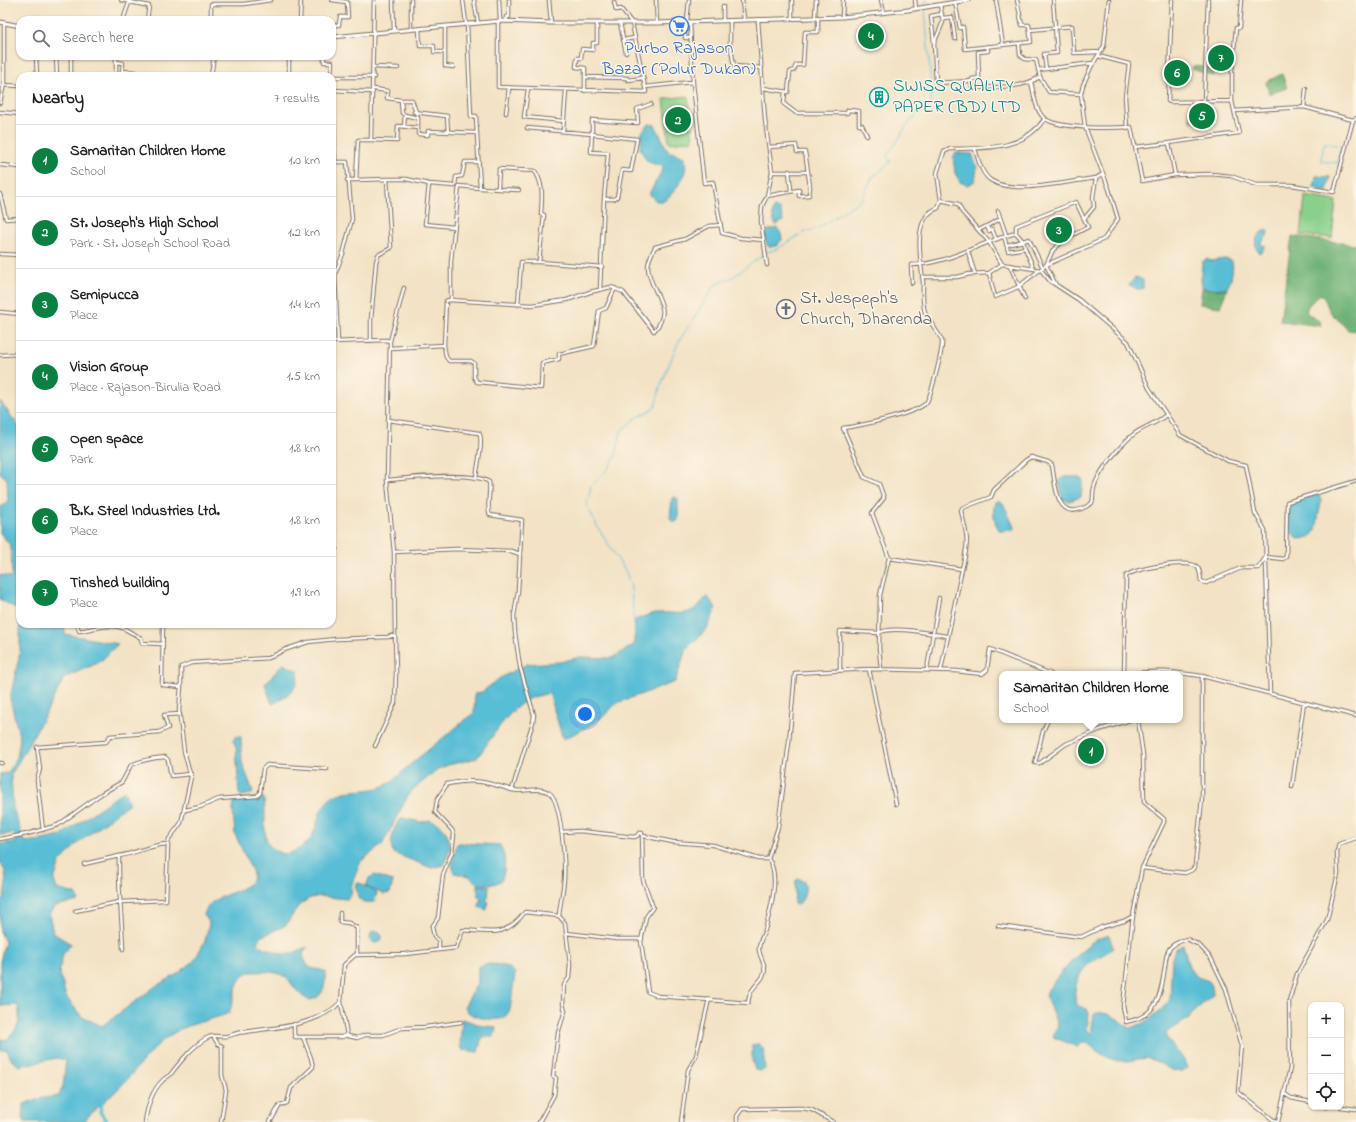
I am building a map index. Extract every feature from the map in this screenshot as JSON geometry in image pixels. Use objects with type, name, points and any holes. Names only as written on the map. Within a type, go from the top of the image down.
[{"type":"street","points":[[121,0],[149,6],[148,16]]},
{"type":"street","points":[[211,16],[211,4],[270,0]]},
{"type":"street","points":[[300,16],[301,0]]},
{"type":"street","points":[[332,0],[347,1],[348,17],[340,17],[339,25],[336,25]]},
{"type":"street","points":[[371,140],[374,91],[374,0]]},
{"type":"street","points":[[393,0],[394,31]]},
{"type":"street","points":[[410,0],[411,30]]},
{"type":"street","points":[[463,0],[466,23],[470,116],[476,116],[480,188]]},
{"type":"street","points":[[474,0],[478,22]]},
{"type":"street","points":[[499,0],[498,87],[566,91],[646,92],[632,23],[621,9],[616,10],[614,2]]},
{"type":"street","points":[[508,21],[506,17],[509,17],[509,0]]},
{"type":"street","points":[[550,0],[551,23]]},
{"type":"street","points":[[656,0],[657,23]]},
{"type":"street","points":[[689,0],[688,22],[692,82],[704,183],[713,182],[722,233],[728,236],[763,240]]},
{"type":"street","points":[[742,0],[744,20]]},
{"type":"street","points":[[792,0],[792,18]]},
{"type":"street","points":[[816,0],[818,32],[806,32],[803,66],[796,65],[794,70],[790,72],[788,92],[785,92],[784,104],[796,112],[847,113],[848,110],[859,111],[859,125],[862,125],[867,136]]},
{"type":"street","points":[[842,17],[843,0]]},
{"type":"street","points":[[881,0],[885,13]]},
{"type":"street","points":[[915,0],[916,9]]},
{"type":"street","points":[[336,38],[466,23],[499,21],[597,24],[842,17],[916,9],[968,0]]},
{"type":"street","points":[[996,0],[1003,45]]},
{"type":"street","points":[[955,2],[960,28],[963,27],[965,48],[1031,42],[1029,25],[1022,25],[1017,0]]},
{"type":"street","points":[[1046,69],[1044,54],[1057,53],[1053,0]]},
{"type":"street","points":[[1046,265],[1104,239],[1118,220],[1103,174],[1085,127],[1081,94],[1083,85],[1093,63],[1104,46],[1109,0]]},
{"type":"street","points":[[1172,0],[1168,101],[1232,101]]},
{"type":"street","points":[[1204,100],[1208,0]]},
{"type":"street","points":[[1135,147],[1239,133],[1232,101],[1232,71],[1236,28],[1239,28],[1241,0]]},
{"type":"street","points":[[124,16],[130,1]]},
{"type":"street","points":[[934,43],[943,22],[940,4]]},
{"type":"street","points":[[723,6],[723,21]]},
{"type":"street","points":[[955,39],[952,17],[931,16],[936,83],[972,81],[972,79],[979,78],[978,52],[988,52],[987,46]]},
{"type":"street","points":[[758,20],[763,88],[772,172],[767,196],[762,206],[761,221],[767,265]]},
{"type":"street","points":[[730,21],[730,44],[734,66],[762,68]]},
{"type":"street","points":[[0,103],[4,85],[2,22],[16,25]]},
{"type":"street","points":[[620,23],[626,53]]},
{"type":"street","points":[[584,91],[585,68],[576,67],[577,58],[581,58],[582,49],[593,50],[593,43],[597,43],[597,24]]},
{"type":"street","points":[[445,26],[445,66],[453,66]]},
{"type":"street","points":[[1030,30],[1072,26],[1074,53],[1101,52]]},
{"type":"street","points":[[419,29],[420,46],[434,46],[434,52],[445,52]]},
{"type":"street","points":[[685,34],[685,38],[690,38]]},
{"type":"street","points":[[623,40],[634,38]]},
{"type":"street","points":[[1019,44],[1020,55],[1025,59],[1036,60],[1040,77],[1049,92],[1081,94]]},
{"type":"street","points":[[1098,56],[1129,64],[1125,98],[1127,128]]},
{"type":"street","points":[[36,60],[38,72]]},
{"type":"street","points":[[56,60],[58,72]]},
{"type":"street","points":[[71,60],[71,72]]},
{"type":"street","points":[[211,72],[213,60]]},
{"type":"street","points":[[289,60],[289,72]]},
{"type":"street","points":[[324,60],[324,62],[332,62],[332,72]]},
{"type":"street","points":[[116,72],[116,62],[123,63],[122,71],[134,72]]},
{"type":"street","points":[[1038,70],[1093,63]]},
{"type":"street","points":[[374,67],[398,68]]},
{"type":"street","points":[[336,76],[374,77]]},
{"type":"street","points":[[585,77],[627,78],[628,80],[643,78]]},
{"type":"street","points":[[972,81],[972,88],[1015,87],[1031,82],[1040,77]]},
{"type":"street","points":[[645,87],[692,82]]},
{"type":"street","points":[[1031,82],[1036,103],[1045,118],[1057,124],[1085,127],[1131,127],[1142,181],[1175,175],[1211,174],[1231,176],[1256,185],[1292,185],[1334,192],[1354,119],[1304,107],[1234,111]]},
{"type":"street","points":[[4,85],[16,86]]},
{"type":"street","points":[[506,113],[508,88]]},
{"type":"street","points":[[763,88],[785,92]]},
{"type":"street","points":[[528,89],[524,117],[564,121]]},
{"type":"street","points":[[336,90],[388,91],[387,98],[412,100],[414,112],[418,118],[418,134],[428,135],[428,131],[477,133]]},
{"type":"street","points":[[1304,107],[1306,90]]},
{"type":"street","points":[[563,131],[566,91]]},
{"type":"street","points":[[401,100],[402,113],[405,116],[404,126]]},
{"type":"street","points":[[600,289],[604,199],[608,153],[591,152],[592,120],[638,123],[637,108],[650,104]]},
{"type":"street","points":[[0,112],[16,114]]},
{"type":"street","points":[[414,112],[447,116],[448,132]]},
{"type":"street","points":[[405,116],[418,118]]},
{"type":"street","points":[[881,669],[880,596],[888,558],[872,513],[884,498],[879,484],[864,477],[843,428],[862,425],[918,408],[927,402],[936,373],[942,341],[925,311],[921,265],[921,230],[925,218],[933,210],[938,208],[941,200],[937,173],[944,152],[950,150],[1003,147],[1022,139],[1040,126],[1045,118]]},
{"type":"street","points":[[356,180],[358,140],[396,141],[398,126],[418,128]]},
{"type":"street","points":[[527,128],[637,139],[631,171],[622,170],[617,197],[614,199],[604,199]]},
{"type":"street","points":[[1169,143],[1175,175]]},
{"type":"street","points":[[767,196],[791,190],[799,190],[799,196],[809,195],[810,187],[805,152],[797,152],[796,145],[769,148]]},
{"type":"street","points":[[975,149],[980,166],[991,181],[1015,188],[1096,178],[1103,174]]},
{"type":"street","points":[[336,162],[347,162],[347,180],[352,219],[343,254],[336,270]]},
{"type":"street","points":[[451,299],[451,261],[457,186],[456,177],[462,176],[465,162],[479,162]]},
{"type":"street","points":[[0,165],[16,167]]},
{"type":"street","points":[[498,188],[498,169],[535,171],[540,179],[542,195],[541,214],[544,214],[539,262]]},
{"type":"street","points":[[789,171],[791,190]]},
{"type":"street","points":[[772,172],[808,172]]},
{"type":"street","points":[[1084,218],[1094,207],[1093,197],[1096,178]]},
{"type":"street","points":[[371,341],[371,320],[376,262],[378,255],[391,248],[387,179]]},
{"type":"street","points":[[347,180],[406,179],[429,184],[519,190]]},
{"type":"street","points":[[429,184],[425,224],[454,227]]},
{"type":"street","points":[[0,194],[6,219],[16,218]]},
{"type":"street","points":[[941,200],[958,204],[962,212],[989,242],[1002,264],[1042,269]]},
{"type":"street","points":[[989,273],[995,297],[1019,286],[1042,269],[1046,265],[1053,250],[1065,238],[1088,227],[1076,202],[1016,226],[1016,233],[1023,241],[1024,248],[1035,269]]},
{"type":"street","points":[[998,211],[1008,251],[1024,248]]},
{"type":"street","points":[[979,230],[1000,219]]},
{"type":"street","points":[[615,288],[606,308],[599,311],[594,346],[559,354],[559,359],[542,363],[541,388],[477,382],[474,377],[474,364],[471,361],[449,360],[446,357],[444,345],[445,311],[446,301],[451,299],[532,305],[567,300],[600,289],[615,288],[623,292],[654,331],[659,326],[663,314],[663,305],[648,270],[649,259],[655,247],[685,239],[709,226],[721,225]]},
{"type":"street","points":[[986,226],[989,231],[992,229],[996,239]]},
{"type":"street","points":[[912,283],[911,266],[957,256],[996,239],[1016,233]]},
{"type":"street","points":[[1006,245],[1029,239],[1042,269],[1050,281],[1079,300],[1128,342],[1149,388],[1180,435],[1228,461],[1246,464],[1255,513],[1264,527],[1270,693]]},
{"type":"street","points":[[968,252],[975,274]]},
{"type":"street","points":[[0,254],[16,255]]},
{"type":"street","points":[[518,305],[521,262],[602,267]]},
{"type":"street","points":[[922,277],[957,277],[989,273],[1002,264]]},
{"type":"street","points":[[1046,265],[1057,285]]},
{"type":"street","points":[[1010,266],[1025,299]]},
{"type":"street","points":[[375,746],[395,703],[396,672],[394,552],[387,480],[388,420],[390,341],[404,288]]},
{"type":"street","points":[[336,308],[338,342],[390,341]]},
{"type":"street","points":[[0,312],[16,314]]},
{"type":"street","points":[[390,348],[444,345]]},
{"type":"street","points":[[0,355],[16,354]]},
{"type":"street","points":[[941,670],[947,636],[968,548],[968,538],[961,512],[962,508],[991,497],[994,490],[1031,457],[1048,462],[1052,465],[1059,502],[1065,508],[1076,511],[1092,503],[1094,497],[1093,489],[1100,472],[1123,442],[1136,432],[1156,424],[1166,415]]},
{"type":"street","points":[[388,420],[479,433],[482,437],[476,478]]},
{"type":"street","points":[[387,480],[426,477],[476,478],[489,482],[491,493],[488,512],[490,515],[522,520],[518,592],[514,616],[520,667],[534,715],[512,790]]},
{"type":"street","points":[[1266,557],[1283,559],[1286,557],[1288,502],[1356,481]]},
{"type":"street","points":[[394,552],[457,549],[511,551],[520,554]]},
{"type":"street","points":[[1124,671],[1126,576],[1155,566],[1183,564],[1196,566],[1200,570],[1201,581],[1206,583],[1241,568],[1258,568],[1266,557]]},
{"type":"street","points":[[888,558],[962,569]]},
{"type":"street","points":[[927,669],[939,598]]},
{"type":"street","points":[[78,628],[79,631],[93,628]]},
{"type":"street","points":[[126,628],[141,638],[142,643],[163,644]]},
{"type":"street","points":[[163,628],[162,685],[181,687]]},
{"type":"street","points":[[840,670],[840,631],[880,633],[884,630],[947,636]]},
{"type":"street","points":[[74,911],[121,902],[166,900],[168,844],[169,839],[181,822],[191,774],[184,752],[180,714],[181,667],[191,663],[269,658],[284,650],[308,642],[336,639],[388,638],[395,635]]},
{"type":"street","points":[[768,858],[776,839],[780,812],[795,673],[869,669],[927,669],[982,674],[987,670],[990,649],[1044,671]]},
{"type":"street","points":[[869,669],[896,804]]},
{"type":"street","points":[[1183,673],[1202,676],[1356,716]]},
{"type":"street","points":[[1142,868],[1185,872],[1192,870],[1195,866],[1202,799],[1202,676]]},
{"type":"street","points":[[1292,787],[1304,702]]},
{"type":"street","points":[[43,830],[37,780],[40,769],[37,747],[106,742],[110,736],[159,732],[168,728],[164,715],[180,714]]},
{"type":"street","points":[[1047,723],[1043,731],[1036,764],[1040,763],[1066,744],[1099,730],[1121,723]]},
{"type":"street","points":[[1138,723],[1143,755],[1144,802],[1164,819],[1164,822],[1142,868],[1133,916],[1124,991],[1123,1006],[1126,1022],[1138,1020],[1154,1007],[1163,984],[1166,954],[1171,948],[1176,943],[1187,939],[1199,945],[1211,958],[1220,973],[1242,1046],[1238,1092],[1277,1122],[1285,1094],[1290,1068],[1289,1001],[1292,990],[1297,974],[1327,920],[1338,874],[1337,852],[1339,844],[1356,838]]},
{"type":"street","points":[[0,839],[27,834],[58,825],[101,794],[122,782],[131,765],[165,757],[168,760],[171,776],[191,774]]},
{"type":"street","points":[[184,810],[200,807],[219,799],[257,796],[260,794],[263,769],[267,765],[327,769]]},
{"type":"street","points":[[439,950],[438,941],[434,936],[432,927],[438,918],[443,875],[452,852],[454,835],[452,830],[435,812],[437,800],[447,784],[478,780],[519,792],[534,789],[550,792],[558,810],[565,871],[559,916]]},
{"type":"street","points":[[561,832],[580,831],[634,837],[639,833],[642,833],[643,836],[673,842],[713,845],[759,859],[768,858]]},
{"type":"street","points":[[643,836],[641,851],[643,880],[653,907],[646,917],[641,949],[649,994],[748,1003],[753,989],[764,975],[764,963],[759,950],[766,927],[775,879],[774,867],[768,858]]},
{"type":"street","points":[[84,864],[131,854],[152,845],[168,844]]},
{"type":"street","points":[[119,856],[123,949]]},
{"type":"street","points":[[347,1035],[341,1002],[344,965],[352,957],[357,955],[405,954],[456,948],[463,930],[490,934],[497,932],[511,926],[525,912],[559,916],[565,923],[570,968],[568,978],[564,985],[565,1015],[558,1033],[553,1076],[556,1078],[556,1089],[554,1096],[539,1122]]},
{"type":"street","points":[[340,913],[340,922],[349,923],[351,926],[356,926],[357,955]]},
{"type":"street","points":[[998,926],[1081,937],[1102,927],[1124,921],[1133,916]]},
{"type":"street","points":[[566,933],[617,939],[642,939]]},
{"type":"street","points":[[681,1122],[688,1070],[696,1056],[709,999]]},
{"type":"street","points":[[145,1122],[151,1099],[160,1084],[196,1046],[213,1036],[225,1037],[239,1033],[260,1031],[294,1024],[326,1013],[341,1002]]},
{"type":"street","points":[[294,1024],[295,1037],[342,1037],[347,1035],[356,1038],[365,1035],[383,1035],[402,1028],[426,1027],[461,1022]]},
{"type":"street","points":[[213,1036],[218,1044],[222,1046],[222,1075],[226,1090],[221,1122]]},
{"type":"street","points":[[270,1122],[280,1105],[287,1103],[291,1088],[313,1067],[303,1037]]},
{"type":"street","points":[[1285,1094],[1291,1098],[1308,1101]]},
{"type":"street","points":[[1344,1107],[1356,1109]]},
{"type":"street","points":[[737,1122],[737,1116],[742,1109],[802,1108],[812,1110],[833,1122]]},
{"type":"green space","points":[[1192,66],[1216,68],[1217,70],[1212,70],[1213,76],[1192,69]]},
{"type":"green space","points":[[1282,74],[1287,88],[1269,94],[1266,82]]},
{"type":"green space","points":[[688,96],[693,140],[669,143],[664,99]]},
{"type":"green space","points":[[1190,110],[1215,110],[1214,122],[1190,121]]},
{"type":"green space","points":[[1305,196],[1336,201],[1332,238],[1301,235]]},
{"type":"green space","points":[[1292,236],[1356,245],[1356,331],[1348,330],[1330,312],[1324,298],[1320,294],[1308,306],[1306,312],[1320,322],[1321,326],[1280,321]]},
{"type":"green space","points":[[1202,288],[1227,289],[1220,307],[1200,304]]},
{"type":"water","points":[[649,124],[655,125],[668,151],[684,157],[686,163],[684,175],[681,181],[664,201],[656,201],[650,195],[650,192],[664,167],[648,162],[640,149],[642,132]]},
{"type":"water","points":[[956,153],[972,154],[977,167],[975,181],[967,185],[960,182],[955,173],[953,156]]},
{"type":"water","points":[[1316,176],[1330,177],[1327,191],[1314,188]]},
{"type":"water","points":[[774,208],[780,209],[783,221],[776,225],[773,216]]},
{"type":"water","points":[[777,228],[781,233],[782,240],[776,246],[769,247],[765,239],[766,231]]},
{"type":"water","points":[[1263,231],[1268,231],[1267,236],[1261,243],[1262,246],[1265,245],[1260,253],[1256,247],[1256,241],[1258,236]]},
{"type":"water","points":[[1208,259],[1210,261],[1225,259],[1232,261],[1232,274],[1227,288],[1207,289],[1201,286],[1202,262]]},
{"type":"water","points":[[1136,277],[1143,280],[1143,288],[1137,289],[1129,285]]},
{"type":"water","points":[[0,401],[16,423],[16,609],[0,599],[0,575],[12,577],[11,546],[0,533],[0,507],[8,501],[7,479],[0,473]]},
{"type":"water","points":[[1064,477],[1077,477],[1083,480],[1081,497],[1069,501],[1062,499],[1059,480]]},
{"type":"water","points":[[1316,495],[1320,496],[1321,501],[1316,530],[1309,538],[1298,539],[1289,530],[1289,508],[1294,501]]},
{"type":"water","points":[[675,497],[678,499],[678,520],[674,523],[670,519],[672,498]]},
{"type":"water","points":[[998,501],[1003,503],[1014,527],[1013,530],[1000,531],[998,528],[994,517],[994,509],[995,502]]},
{"type":"water","points":[[707,596],[716,608],[707,629],[686,649],[675,682],[617,703],[604,716],[582,730],[563,739],[549,693],[528,699],[520,704],[506,718],[477,758],[448,765],[437,770],[410,792],[382,845],[361,861],[352,883],[351,895],[347,899],[320,896],[310,898],[299,905],[286,925],[260,937],[258,943],[261,946],[283,954],[290,954],[307,947],[303,954],[309,967],[326,972],[323,990],[318,997],[309,1000],[303,997],[283,975],[278,973],[249,972],[244,975],[238,984],[229,1013],[185,1027],[170,1035],[149,1054],[124,1083],[84,1122],[24,1122],[24,1104],[37,1099],[59,1096],[63,1086],[66,1060],[57,1058],[19,1066],[11,1059],[7,1050],[0,1050],[0,1039],[6,1040],[14,1032],[19,1021],[18,1005],[0,1006],[0,962],[5,942],[0,931],[0,903],[4,897],[6,883],[5,871],[0,862],[0,844],[17,842],[14,833],[0,835],[0,774],[8,773],[17,757],[20,739],[10,699],[20,652],[20,628],[64,628],[65,634],[118,644],[100,662],[64,678],[11,775],[13,808],[24,842],[60,836],[124,791],[129,803],[77,844],[60,862],[54,880],[57,889],[75,894],[79,901],[55,906],[49,914],[53,933],[71,944],[63,954],[59,970],[66,997],[82,1017],[102,1026],[156,986],[176,975],[194,961],[205,941],[208,929],[209,922],[204,915],[207,908],[218,899],[239,890],[252,881],[253,873],[235,834],[233,810],[234,800],[263,797],[265,804],[265,828],[268,842],[272,848],[282,854],[293,852],[310,839],[321,811],[331,798],[343,792],[384,786],[474,713],[475,693],[482,692],[500,678],[527,664],[560,662],[580,657],[612,658],[634,645],[635,620],[656,613],[689,612],[695,609]]},
{"type":"water","points":[[283,664],[298,671],[297,683],[291,692],[272,704],[265,684]]},
{"type":"water","points":[[236,736],[241,737],[242,763],[253,791],[252,794],[241,796],[239,794],[236,747],[233,740]]},
{"type":"water","points":[[402,818],[421,822],[430,820],[443,828],[447,833],[450,845],[447,858],[443,865],[432,868],[393,853],[391,844],[394,830]]},
{"type":"water","points":[[457,844],[500,845],[505,863],[501,881],[493,884],[478,884],[469,876],[454,873],[452,863]]},
{"type":"water","points":[[374,875],[393,881],[390,893],[384,894],[366,887],[369,878]]},
{"type":"water","points":[[800,879],[804,882],[805,891],[803,898],[797,905],[794,904],[796,880]]},
{"type":"water","points":[[356,883],[360,883],[377,893],[374,902],[365,902],[358,898],[357,890],[355,888]]},
{"type":"water","points":[[478,885],[489,886],[488,898],[485,899],[488,901],[487,910],[479,907],[480,900],[482,899],[478,896]]},
{"type":"water","points":[[378,931],[381,932],[381,942],[374,943],[371,942],[370,935],[371,932]]},
{"type":"water","points":[[1109,935],[1113,948],[1085,968],[1076,983],[1076,1001],[1078,1006],[1087,1009],[1089,1014],[1087,1029],[1091,1034],[1094,1014],[1108,1014],[1130,1028],[1144,1023],[1161,1010],[1170,1000],[1172,958],[1175,949],[1183,945],[1191,971],[1201,979],[1207,980],[1211,984],[1213,995],[1192,1013],[1188,1019],[1166,1033],[1170,1043],[1182,1058],[1187,1068],[1181,1072],[1172,1070],[1150,1059],[1143,1058],[1125,1061],[1114,1060],[1094,1049],[1086,1042],[1083,1042],[1078,1047],[1053,1037],[1058,1026],[1045,995],[1061,973],[1081,951],[1095,940]]},
{"type":"water","points":[[486,964],[506,967],[515,973],[510,1010],[504,1018],[488,1019],[476,1017],[464,1007],[478,982],[478,967]]},
{"type":"water","points":[[462,1019],[484,1026],[496,1027],[494,1037],[482,1037],[478,1052],[462,1050],[460,1046]]},
{"type":"water","points":[[759,1044],[763,1048],[765,1069],[760,1071],[755,1070],[752,1060],[752,1045]]},
{"type":"waterway","points":[[925,5],[927,0]]},
{"type":"waterway","points":[[635,635],[631,588],[626,572],[597,526],[587,505],[591,486],[607,470],[616,456],[621,431],[636,418],[655,408],[660,387],[678,343],[715,285],[733,277],[767,252],[777,249],[803,233],[818,228],[861,200],[873,176],[891,161],[887,156],[888,153],[906,127],[916,116],[931,107],[931,85],[925,9]]},
{"type":"waterway","points":[[1325,143],[1341,146],[1337,163],[1321,161],[1325,143]]},
{"type":"waterway","points":[[103,1098],[100,1112],[107,1122]]},
{"type":"place","name":"Purbo Rajason Bazar (Polur Dukan)","points":[[679,26]]},
{"type":"place","name":"Vision Group","points":[[871,36]]},
{"type":"place","name":"Tinshed building","points":[[1221,58]]},
{"type":"place","name":"B.K. Steel Industries Ltd.","points":[[1177,73]]},
{"type":"place","name":"SWISS QUALITY PAPER (BD) LTD","points":[[879,97]]},
{"type":"place","name":"Open space","points":[[1202,116]]},
{"type":"place","name":"St. Joseph's High School","points":[[678,120]]},
{"type":"place","name":"Semipucca","points":[[1059,230]]},
{"type":"place","name":"St. Jespeph's Church, Dharenda","points":[[786,309]]},
{"type":"place","name":"Samaritan Children Home","points":[[1091,751]]}]
